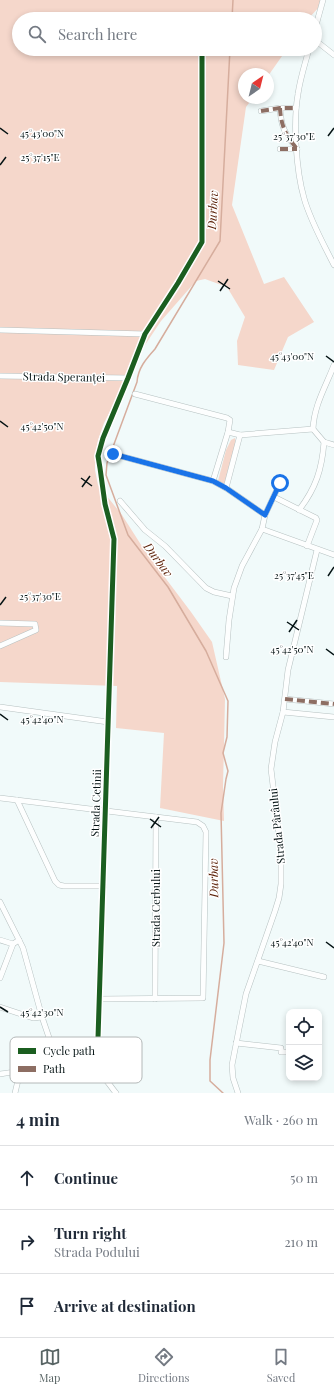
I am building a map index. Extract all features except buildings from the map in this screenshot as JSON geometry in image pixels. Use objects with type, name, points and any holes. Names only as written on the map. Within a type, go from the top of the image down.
[{"type":"street","points":[[320,12],[324,0]]},
{"type":"street","points":[[322,46],[334,55]]},
{"type":"street","name":"Strada Cetinii","points":[[98,1037],[114,539],[105,504],[98,456],[103,438],[128,378],[144,334],[178,283],[202,242],[202,56]]},
{"type":"street","points":[[307,56],[300,82],[296,108],[297,149],[304,198],[334,265]]},
{"type":"street","points":[[261,111],[280,108],[296,108]]},
{"type":"street","points":[[280,108],[280,119],[283,128],[297,149]]},
{"type":"street","points":[[280,149],[297,149]]},
{"type":"street","points":[[0,330],[144,334]]},
{"type":"street","points":[[334,365],[320,396],[314,415],[313,428],[324,442],[334,445]]},
{"type":"street","name":"Strada Speranței","points":[[0,376],[128,378]]},
{"type":"street","points":[[135,394],[227,418],[231,421],[213,481]]},
{"type":"street","points":[[228,432],[240,435],[313,428]]},
{"type":"street","points":[[226,488],[240,435]]},
{"type":"street","points":[[298,510],[311,493],[316,482],[321,464],[324,442]]},
{"type":"street","points":[[113,454],[213,481],[226,488],[265,515]]},
{"type":"street","points":[[226,657],[229,620],[234,588],[242,566],[262,529],[265,515],[280,483]]},
{"type":"street","points":[[274,498],[316,518],[317,520],[307,546]]},
{"type":"street","points":[[120,501],[145,530],[165,546],[206,588],[214,592],[232,596]]},
{"type":"street","points":[[262,529],[334,555]]},
{"type":"street","name":"Strada Pârâului","points":[[238,1093],[233,1078],[232,1065],[246,994],[279,898],[281,884],[281,851],[271,769],[275,742],[283,712],[288,670],[317,550]]},
{"type":"street","points":[[0,623],[35,624],[36,630],[0,646]]},
{"type":"street","points":[[285,699],[334,704]]},
{"type":"street","points":[[0,707],[108,722]]},
{"type":"street","points":[[283,712],[334,717]]},
{"type":"street","points":[[0,798],[197,822],[203,826],[206,832],[203,998],[100,999]]},
{"type":"street","points":[[17,800],[58,885],[104,886]]},
{"type":"street","name":"Strada Cerbului","points":[[155,999],[156,817]]},
{"type":"street","points":[[0,902],[23,948],[49,1037]]},
{"type":"street","points":[[0,940],[13,944]]},
{"type":"street","points":[[0,978],[13,944],[19,940]]},
{"type":"street","points":[[258,961],[324,977]]},
{"type":"street","points":[[0,1007],[33,1018],[42,1017]]},
{"type":"street","points":[[236,1043],[281,1048],[281,1052],[286,1052]]},
{"type":"street","points":[[0,1074],[10,1073]]},
{"type":"street","points":[[15,1093],[17,1083]]},
{"type":"street","points":[[108,1083],[116,1093]]},
{"type":"shaded area","points":[[0,0],[324,0],[314,12],[12,12],[12,56],[282,56],[274,68],[238,68],[238,104],[248,104],[246,107],[232,205],[264,284],[284,277],[314,322],[288,337],[274,370],[238,365],[237,341],[245,317],[227,287],[205,279],[196,281],[161,321],[141,351],[104,423],[98,440],[95,456],[95,470],[98,485],[122,515],[145,551],[212,642],[225,699],[223,787],[224,821],[160,808],[164,733],[116,728],[117,686],[0,682]]},
{"type":"shaded area","points":[[235,438],[236,443],[224,485],[218,481],[226,450],[231,440]]},
{"type":"waterway","name":"Durbav","points":[[232,12],[233,0]]},
{"type":"waterway","name":"Durbav","points":[[223,1093],[210,1081],[210,1060],[224,943],[221,813],[228,771],[223,753],[227,737],[228,701],[206,651],[168,587],[128,535],[106,475],[107,463],[141,368],[155,349],[220,241],[230,56]]},
{"type":"marked path","points":[[280,108],[285,130],[297,149]]},
{"type":"marked path","points":[[261,111],[280,108],[296,108]]},
{"type":"marked path","points":[[280,149],[297,149]]},
{"type":"marked path","points":[[285,699],[334,704]]},
{"type":"cycle path","points":[[98,1037],[114,539],[105,504],[98,456],[103,438],[145,334],[202,242],[202,56]]},
{"type":"route","points":[[113,454],[213,481],[226,488],[265,515],[280,483]]}]
